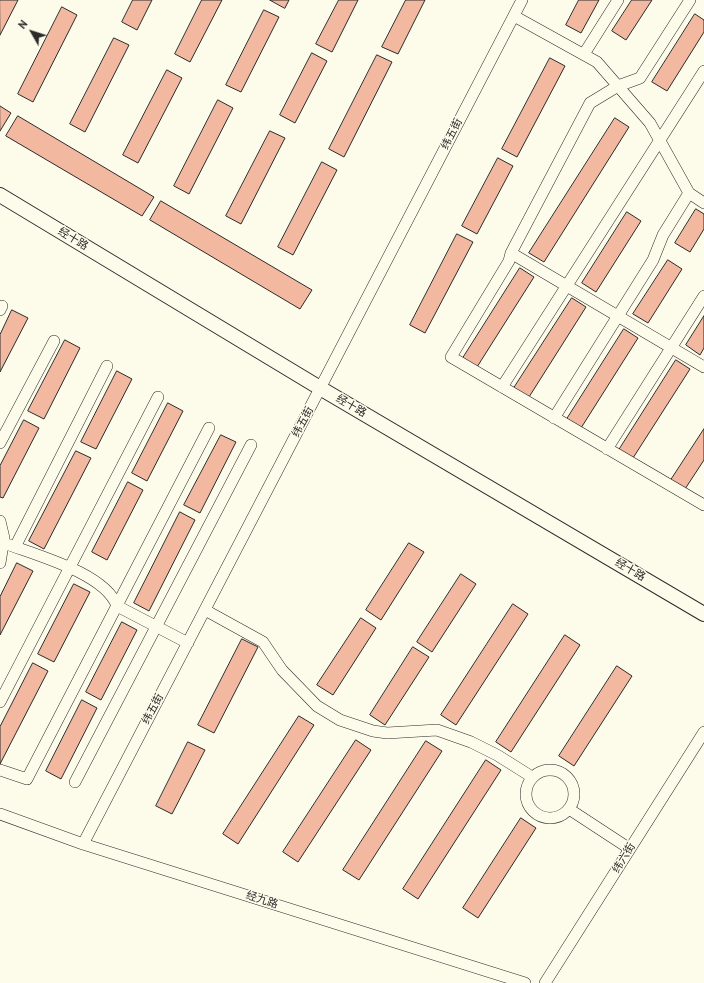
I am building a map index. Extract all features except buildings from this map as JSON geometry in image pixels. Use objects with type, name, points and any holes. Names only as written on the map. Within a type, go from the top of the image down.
[{"type":"main road","name":"经十路","points":[[0,195],[320,388],[704,614]]},
{"type":"street","name":"纬五街","points":[[83,844],[522,0]]},
{"type":"street","points":[[584,54],[618,0]]},
{"type":"street","points":[[690,0],[640,78],[618,86],[590,103],[511,253],[509,260],[451,357],[704,506]]},
{"type":"street","points":[[514,16],[597,62],[650,123],[689,193],[704,203]]},
{"type":"street","points":[[502,387],[704,71]]},
{"type":"street","points":[[554,418],[653,260],[663,235],[689,193]]},
{"type":"street","points":[[511,253],[704,367]]},
{"type":"street","points":[[607,448],[704,296]]},
{"type":"street","points":[[0,443],[54,341]]},
{"type":"street","points":[[15,547],[107,366]]},
{"type":"street","points":[[0,702],[158,397]]},
{"type":"street","points":[[0,770],[27,779],[209,428]]},
{"type":"street","points":[[75,782],[251,445]]},
{"type":"street","points":[[0,521],[4,543],[0,562]]},
{"type":"street","points":[[4,543],[84,573],[114,596],[117,606],[188,643]]},
{"type":"street","points":[[205,610],[263,642],[282,670],[317,706],[340,720],[372,731],[387,733],[438,730],[471,742],[497,755],[532,777]]},
{"type":"street","name":"纬六街","points":[[545,983],[704,732]]},
{"type":"street","points":[[546,770],[556,771],[566,776],[572,784],[574,794],[569,809],[561,816],[551,818],[536,814],[529,807],[526,797],[527,786],[532,777],[546,770]]},
{"type":"street","points":[[569,809],[630,849]]},
{"type":"street","name":"经九路","points":[[0,814],[83,844],[525,983]]}]
